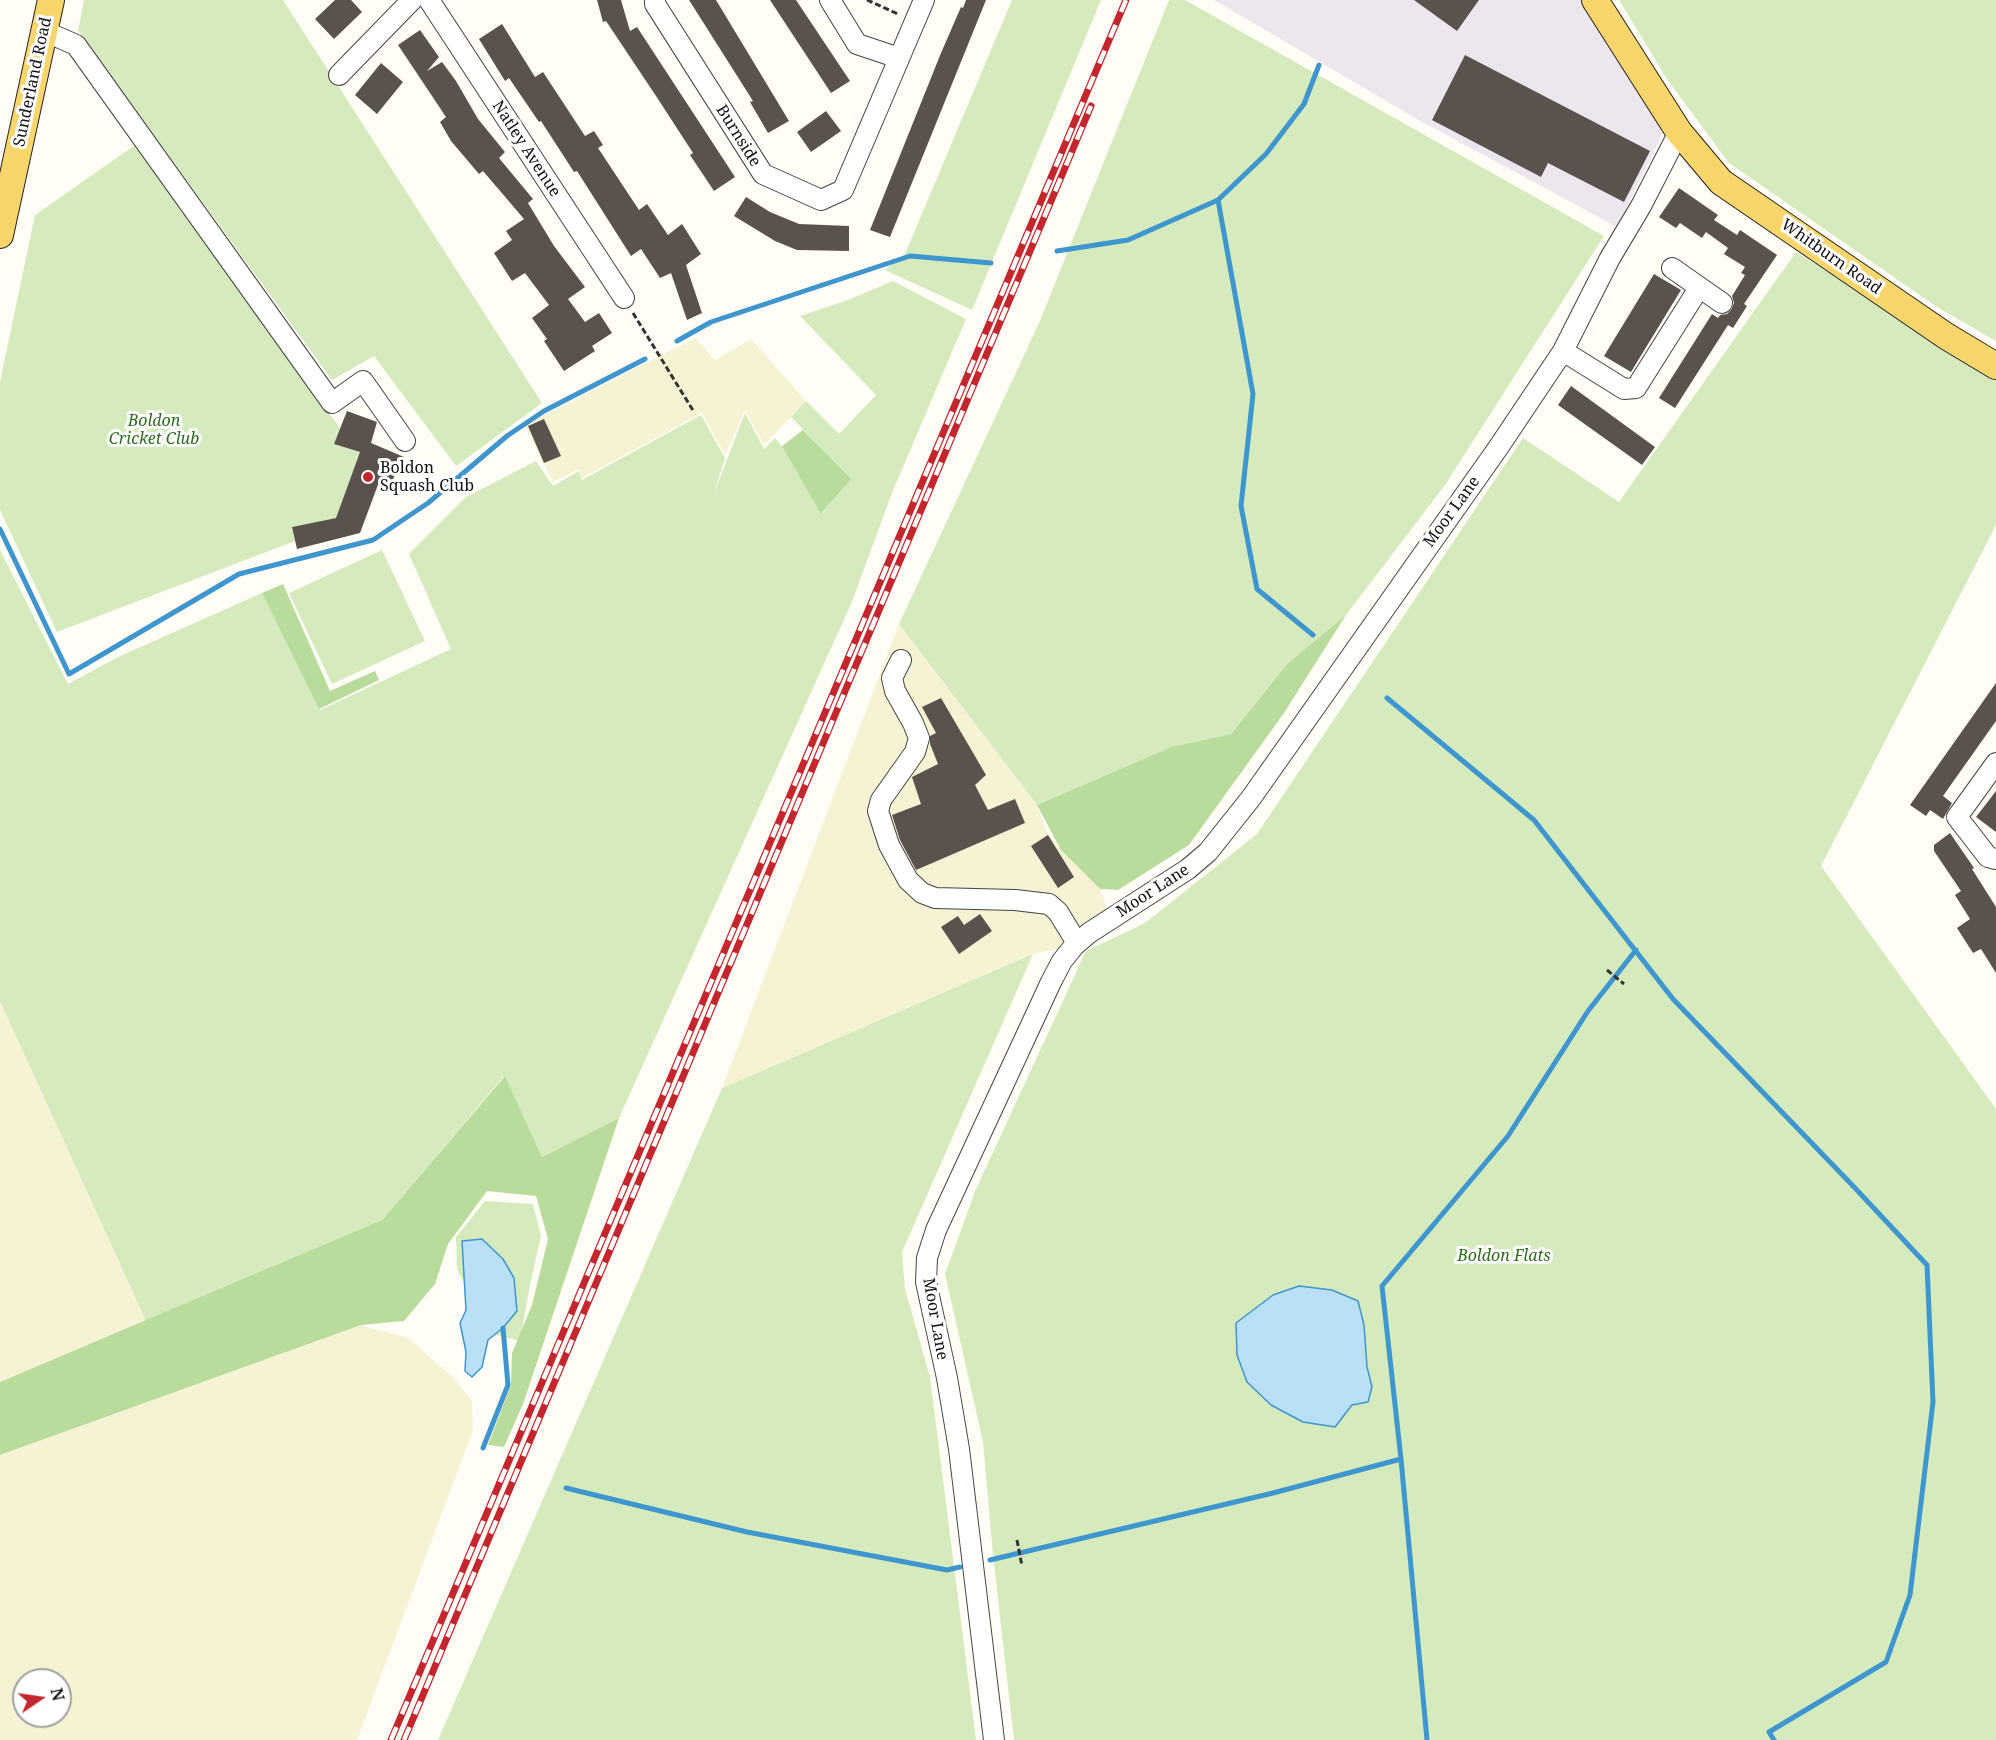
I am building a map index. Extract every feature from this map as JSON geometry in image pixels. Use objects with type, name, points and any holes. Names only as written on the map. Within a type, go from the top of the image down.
[{"type":"main road","name":"Whitburn Road","points":[[1595,0],[1679,132],[1721,182],[1946,336],[1996,366]]},
{"type":"main road","name":"Sunderland Road","points":[[0,235],[45,9]]},
{"type":"street","points":[[339,75],[412,0]]},
{"type":"street","name":"Natley Avenue","points":[[429,0],[624,298]]},
{"type":"street","name":"Burnside","points":[[655,0],[655,4],[762,174],[821,200],[843,190],[924,0]]},
{"type":"street","points":[[830,0],[857,44],[899,58]]},
{"type":"street","points":[[45,9],[76,45],[332,403],[363,381],[405,441]]},
{"type":"street","name":"Moor Lane","points":[[994,1740],[959,1449],[947,1378],[926,1282],[927,1258],[936,1230],[1050,982],[1062,961],[1089,933],[1188,869],[1208,852],[1225,832],[1498,448],[1563,351],[1679,132]]},
{"type":"street","points":[[1672,268],[1722,303]]},
{"type":"street","points":[[1563,351],[1623,389],[1636,388],[1699,288]]},
{"type":"street","points":[[901,660],[892,678],[893,685],[920,738],[915,752],[881,800],[878,812],[889,845],[908,880],[922,893],[935,898],[1015,900],[1049,904],[1058,912],[1077,943]]},
{"type":"street","points":[[1996,763],[1957,817],[1988,857],[1996,859]]},
{"type":"path","points":[[867,0],[915,21]]},
{"type":"path","points":[[624,298],[694,412]]},
{"type":"path","points":[[1607,970],[1624,984]]},
{"type":"path","points":[[1017,1540],[1022,1566]]},
{"type":"shaded area","points":[[1214,0],[1597,0],[1663,133],[1617,227],[1417,119]]},
{"type":"shaded area","points":[[695,338],[715,360],[751,339],[806,401],[764,445],[745,410],[725,455],[702,413],[582,478],[579,469],[553,482],[525,425]]},
{"type":"shaded area","points":[[899,624],[1037,805],[1048,835],[1100,889],[1111,919],[1074,946],[1033,954],[722,1088]]},
{"type":"shaded area","points":[[0,1001],[146,1321],[0,1382]]},
{"type":"shaded area","points":[[361,1325],[408,1338],[453,1377],[472,1401],[473,1430],[357,1740],[0,1740],[0,1455]]},
{"type":"green space","points":[[84,0],[283,0],[542,403],[456,466],[374,356],[332,380],[78,31]]},
{"type":"green space","points":[[1012,0],[1101,0],[972,310],[885,270],[905,254]]},
{"type":"green space","points":[[1169,0],[1185,0],[1604,236],[1445,485],[1346,615],[1287,664],[1231,734],[1171,747],[1037,805],[899,624],[1039,323]]},
{"type":"green space","points":[[1619,0],[1996,0],[1996,341],[1937,307],[1729,163],[1667,79]]},
{"type":"green space","name":"Boldon Cricket Club","points":[[135,145],[340,428],[334,444],[360,452],[336,518],[292,527],[295,541],[57,632],[0,510],[0,382],[35,215]]},
{"type":"green space","name":"Boldon Flats","points":[[1796,252],[1996,378],[1996,525],[1821,866],[1996,1109],[1996,1740],[1014,1740],[983,1442],[945,1274],[976,1189],[1086,951],[1145,923],[1257,834],[1523,438],[1619,502]]},
{"type":"green space","points":[[893,281],[966,319],[892,493],[851,604],[619,1118],[542,1157],[504,1076],[382,1220],[146,1321],[0,1001],[0,550],[68,684],[118,657],[262,593],[320,710],[451,649],[409,554],[466,497],[536,461],[553,486],[579,471],[582,480],[701,415],[725,458],[713,496],[745,413],[764,449],[775,438],[782,446],[822,514],[850,479],[791,417],[806,401],[839,434],[876,395],[800,316],[848,300]]},
{"type":"green space","points":[[803,430],[851,479],[821,514],[782,446]]},
{"type":"green space","points":[[382,550],[425,641],[332,684],[289,593]]},
{"type":"green space","points":[[283,584],[330,691],[375,671],[379,680],[319,709],[262,593]]},
{"type":"green space","points":[[1346,615],[1284,713],[1189,845],[1118,890],[1100,889],[1061,850],[1037,805],[1171,747],[1231,734],[1287,664]]},
{"type":"green space","points":[[1033,954],[902,1252],[905,1289],[930,1377],[976,1740],[438,1740],[722,1088]]},
{"type":"green space","points":[[505,1076],[542,1157],[619,1118],[523,1404],[504,1447],[488,1445],[511,1385],[512,1353],[532,1305],[548,1239],[536,1196],[487,1191],[448,1244],[435,1284],[404,1321],[361,1325],[0,1455],[0,1382],[382,1220]]},
{"type":"green space","points":[[485,1201],[533,1204],[541,1236],[520,1341],[496,1335],[475,1303],[457,1269],[456,1237]]},
{"type":"water","points":[[482,1239],[503,1259],[514,1278],[517,1311],[503,1328],[488,1340],[482,1367],[472,1377],[465,1371],[466,1352],[460,1323],[466,1310],[462,1241]]},
{"type":"water","points":[[1299,1286],[1332,1290],[1358,1301],[1364,1325],[1367,1367],[1372,1387],[1368,1402],[1352,1405],[1335,1427],[1303,1422],[1271,1405],[1247,1382],[1237,1355],[1236,1323],[1273,1295]]},
{"type":"building","points":[[335,0],[351,0],[362,12],[334,39],[315,19]]},
{"type":"building","points":[[597,0],[621,0],[630,31],[637,27],[735,177],[714,191],[690,155],[693,153],[658,99],[606,21],[603,22]]},
{"type":"building","points":[[689,0],[716,0],[789,121],[768,133],[750,102],[753,101]]},
{"type":"building","points":[[770,0],[796,0],[850,81],[831,93]]},
{"type":"building","points":[[966,0],[986,0],[890,237],[870,230],[941,53]]},
{"type":"building","points":[[1414,0],[1479,0],[1457,31]]},
{"type":"building","points":[[502,24],[535,77],[543,72],[585,136],[594,131],[603,145],[598,148],[639,210],[647,204],[668,235],[682,224],[701,254],[686,265],[702,313],[687,320],[671,273],[660,278],[641,249],[631,256],[577,171],[574,172],[541,121],[539,122],[509,78],[505,81],[479,39]]},
{"type":"building","points":[[420,30],[439,57],[427,71],[442,62],[456,81],[478,119],[505,152],[499,158],[533,199],[528,203],[554,246],[585,287],[568,299],[585,322],[599,313],[612,333],[592,346],[595,351],[564,371],[544,341],[547,339],[532,318],[549,305],[525,273],[512,281],[494,253],[512,240],[506,231],[524,219],[483,171],[479,174],[451,141],[440,122],[446,117],[398,45]]},
{"type":"building","points":[[1465,55],[1650,151],[1624,202],[1548,163],[1541,177],[1432,120]]},
{"type":"building","points":[[381,63],[403,82],[377,114],[355,95]]},
{"type":"building","points":[[826,111],[841,131],[811,152],[797,132]]},
{"type":"building","points":[[1679,188],[1718,215],[1714,220],[1737,235],[1740,230],[1777,255],[1744,304],[1747,306],[1733,328],[1728,325],[1675,408],[1659,398],[1712,314],[1718,318],[1731,310],[1734,303],[1732,296],[1745,275],[1741,273],[1745,267],[1724,254],[1728,248],[1706,232],[1702,238],[1680,223],[1676,228],[1659,217]]},
{"type":"building","points":[[746,197],[770,212],[799,224],[849,226],[849,251],[797,250],[775,241],[734,216]]},
{"type":"building","points":[[1654,274],[1681,290],[1631,372],[1604,356]]},
{"type":"building","points":[[1571,386],[1655,447],[1642,465],[1558,405]]},
{"type":"building","points":[[347,411],[377,422],[371,443],[404,457],[390,485],[379,482],[360,533],[297,549],[292,527],[336,518],[360,452],[334,444]]},
{"type":"building","points":[[544,419],[561,456],[544,463],[528,426]]},
{"type":"building","points":[[1996,683],[1996,721],[1943,796],[1952,803],[1943,819],[1930,810],[1926,816],[1910,805]]},
{"type":"building","points":[[941,698],[986,775],[975,785],[988,810],[1015,799],[1025,823],[916,870],[900,840],[892,815],[921,804],[912,777],[938,764],[930,744],[930,736],[936,733],[922,707]]},
{"type":"building","points":[[1996,791],[1996,832],[1976,817]]},
{"type":"building","points":[[1950,833],[1974,868],[1972,869],[1996,907],[1996,973],[1981,949],[1973,953],[1957,928],[1970,919],[1955,895],[1961,891],[1934,851],[1934,845]]},
{"type":"building","points":[[1048,835],[1074,877],[1058,888],[1031,846]]},
{"type":"building","points":[[980,914],[992,931],[959,954],[941,927],[958,916],[964,925]]},
{"type":"waterway","points":[[1057,251],[1128,240],[1218,200],[1266,154],[1304,104],[1319,65]]},
{"type":"waterway","points":[[1218,200],[1253,394],[1241,506],[1257,589],[1313,635]]},
{"type":"waterway","points":[[677,341],[711,322],[910,256],[991,263]]},
{"type":"waterway","points":[[0,529],[69,674],[239,574],[373,540],[428,503],[507,436],[544,411],[645,359]]},
{"type":"waterway","points":[[1387,698],[1534,820],[1673,999],[1927,1265],[1933,1402],[1910,1595],[1886,1662],[1769,1732],[1774,1740]]},
{"type":"waterway","points":[[990,1560],[1273,1493],[1401,1459],[1382,1286],[1508,1136],[1588,1011],[1636,950]]},
{"type":"waterway","points":[[483,1448],[508,1385],[503,1328]]},
{"type":"waterway","points":[[1401,1459],[1427,1740]]},
{"type":"waterway","points":[[566,1488],[747,1532],[947,1570],[960,1567]]},
{"type":"railway","points":[[391,1740],[1126,0]]},
{"type":"railway","points":[[404,1740],[1091,106]]},
{"type":"place","name":"Boldon Squash Club","points":[[368,477]]}]
